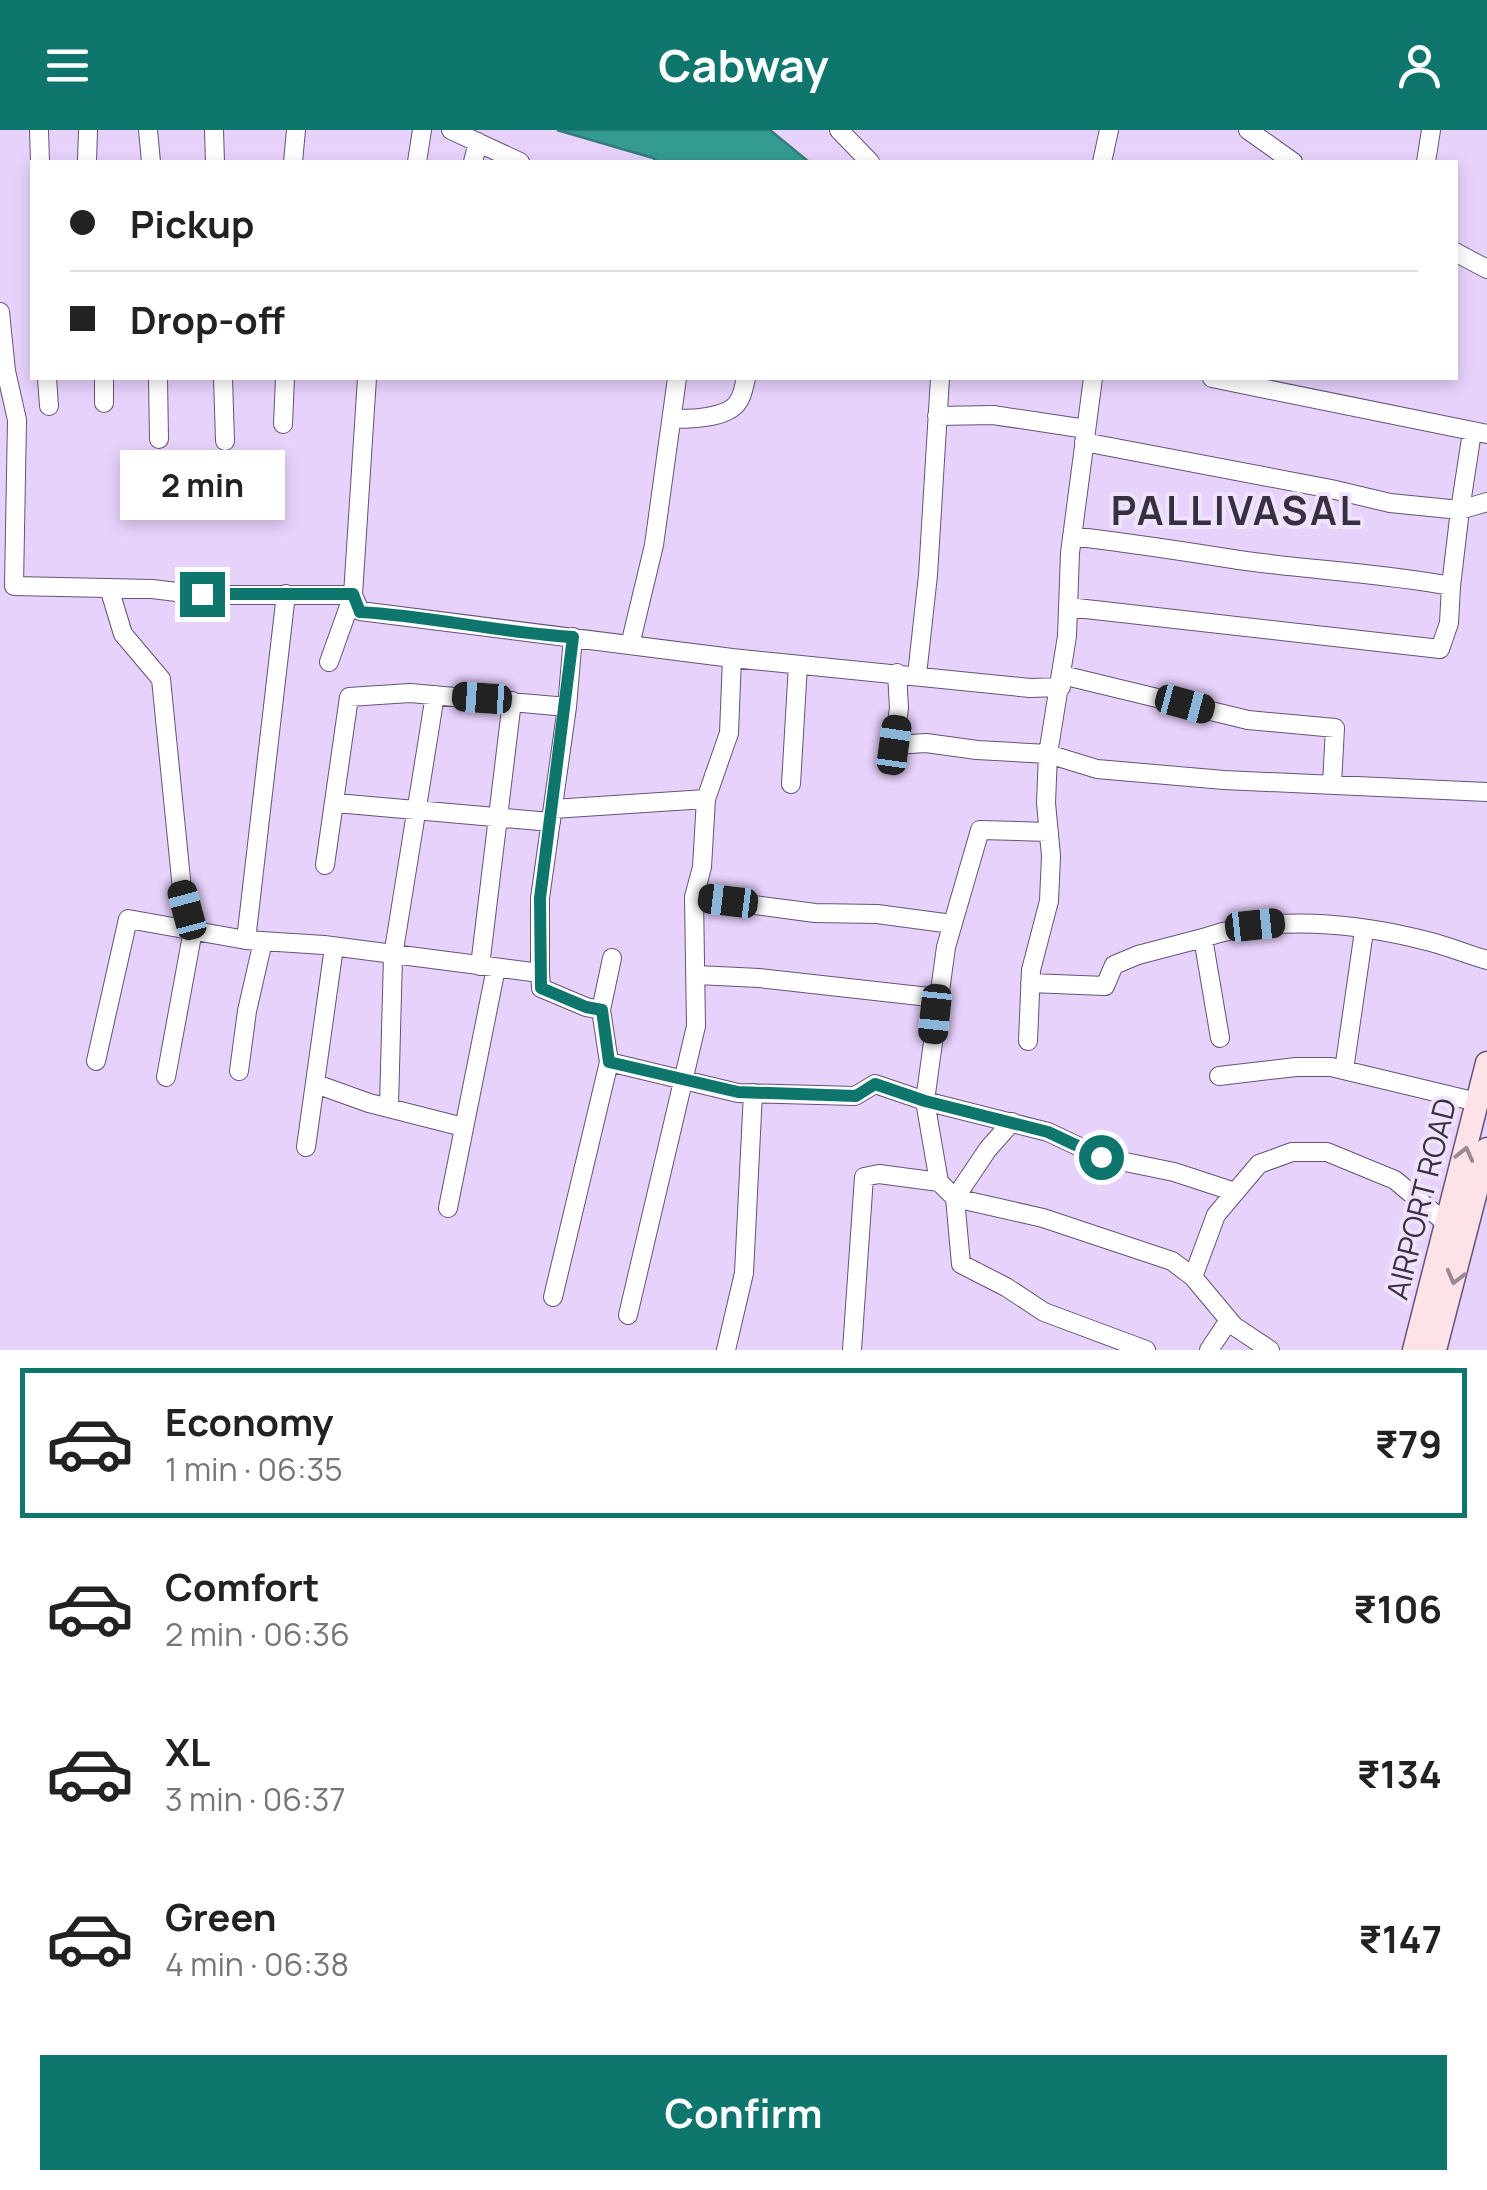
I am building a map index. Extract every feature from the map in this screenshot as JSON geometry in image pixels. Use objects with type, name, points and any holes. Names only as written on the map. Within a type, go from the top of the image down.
[{"type":"main road","name":"AIRPORT ROAD","points":[[1414,1350],[1487,1063]]},
{"type":"main road","name":"AIRPORT ROAD","points":[[1434,1350],[1487,1149]]},
{"type":"street","points":[[39,130],[40,160]]},
{"type":"street","points":[[87,160],[88,130]]},
{"type":"street","points":[[148,130],[152,160]]},
{"type":"street","points":[[214,130],[215,160]]},
{"type":"street","points":[[294,160],[296,130]]},
{"type":"street","points":[[417,160],[422,130]]},
{"type":"street","points":[[451,130],[516,160]]},
{"type":"street","points":[[839,130],[868,160]]},
{"type":"street","points":[[1102,160],[1109,130]]},
{"type":"street","points":[[1248,130],[1282,159]]},
{"type":"street","points":[[1282,130],[1282,159]]},
{"type":"street","points":[[1426,160],[1430,130]]},
{"type":"street","points":[[474,160],[478,142]]},
{"type":"street","points":[[1458,254],[1487,269]]},
{"type":"street","points":[[0,312],[6,371],[17,420],[14,586],[202,594],[353,594]]},
{"type":"street","points":[[47,380],[49,406]]},
{"type":"street","points":[[104,380],[104,403]]},
{"type":"street","points":[[158,380],[159,439]]},
{"type":"street","points":[[222,380],[225,440]]},
{"type":"street","points":[[284,424],[285,380]]},
{"type":"street","points":[[330,662],[353,594],[367,380]]},
{"type":"street","points":[[630,645],[654,545],[677,380]]},
{"type":"street","points":[[672,418],[699,418],[732,409],[740,400],[745,380]]},
{"type":"street","points":[[917,675],[928,575],[940,380]]},
{"type":"street","points":[[1028,1041],[1030,983],[1049,901],[1048,754],[1062,681],[1072,536],[1094,380]]},
{"type":"street","points":[[1068,606],[1440,648],[1448,623],[1460,510],[1479,433],[1222,380]]},
{"type":"street","points":[[937,416],[993,416],[1390,503],[1460,510],[1487,502]]},
{"type":"street","points":[[1072,536],[1451,586]]},
{"type":"street","points":[[109,588],[123,634],[162,680],[182,889],[192,930],[166,1076]]},
{"type":"street","points":[[239,1071],[286,594]]},
{"type":"street","points":[[353,594],[360,612],[732,658],[1030,688],[1062,681],[1248,720],[1335,728],[1332,784]]},
{"type":"street","points":[[573,637],[540,898],[541,988],[602,1010]]},
{"type":"street","points":[[628,1314],[696,1026],[694,896],[702,867],[706,799],[728,732],[732,658]]},
{"type":"street","points":[[792,784],[798,665]]},
{"type":"street","points":[[896,673],[899,708],[894,745],[926,743],[1048,754],[1097,769],[1487,792]]},
{"type":"street","points":[[325,865],[349,697],[410,693],[566,707]]},
{"type":"street","points":[[388,1106],[392,956],[436,695]]},
{"type":"street","points":[[448,1208],[488,967],[496,815],[512,702]]},
{"type":"street","points":[[336,803],[496,815],[552,815],[706,799]]},
{"type":"street","points":[[1049,832],[980,830],[952,924],[925,1101],[939,1182],[955,1198],[1043,1218],[1172,1261],[1193,1277],[1229,1320],[1270,1350]]},
{"type":"street","points":[[694,896],[815,914],[878,914],[952,924]]},
{"type":"street","points":[[96,1062],[128,919],[254,940],[540,973]]},
{"type":"street","points":[[1030,983],[1105,986],[1114,965],[1138,955],[1234,928],[1276,923],[1427,941],[1487,960]]},
{"type":"street","points":[[1344,1070],[1364,931]]},
{"type":"street","points":[[1203,938],[1220,1038]]},
{"type":"street","points":[[306,1147],[334,947]]},
{"type":"street","points":[[554,1297],[609,1062],[602,1010],[612,958]]},
{"type":"street","points":[[698,975],[938,998]]},
{"type":"street","points":[[609,1062],[753,1093],[856,1096],[875,1084],[925,1101],[1048,1132],[1101,1157],[1174,1172],[1235,1192]]},
{"type":"street","points":[[1219,1076],[1296,1067],[1344,1070],[1477,1102]]},
{"type":"street","points":[[316,1084],[369,1103],[463,1127]]},
{"type":"street","points":[[727,1350],[744,1274],[753,1093]]},
{"type":"street","points":[[1012,1122],[955,1198],[961,1264],[1006,1286],[1044,1312],[1146,1350]]},
{"type":"street","points":[[1193,1277],[1216,1215],[1259,1164],[1292,1152],[1327,1152],[1396,1180],[1447,1224]]},
{"type":"street","points":[[852,1350],[864,1177],[879,1174],[939,1182]]},
{"type":"street","points":[[1209,1350],[1229,1320]]},
{"type":"shaded area","points":[[557,130],[770,130],[807,160],[656,160]]},
{"type":"district","name":"PALLIVASAL","points":[[1237,511]]},
{"type":"route","points":[[202,594],[353,594],[360,612],[573,637],[540,898],[541,988],[602,1010],[609,1062],[738,1092],[856,1096],[875,1084],[925,1101],[1048,1132],[1101,1157]]}]
